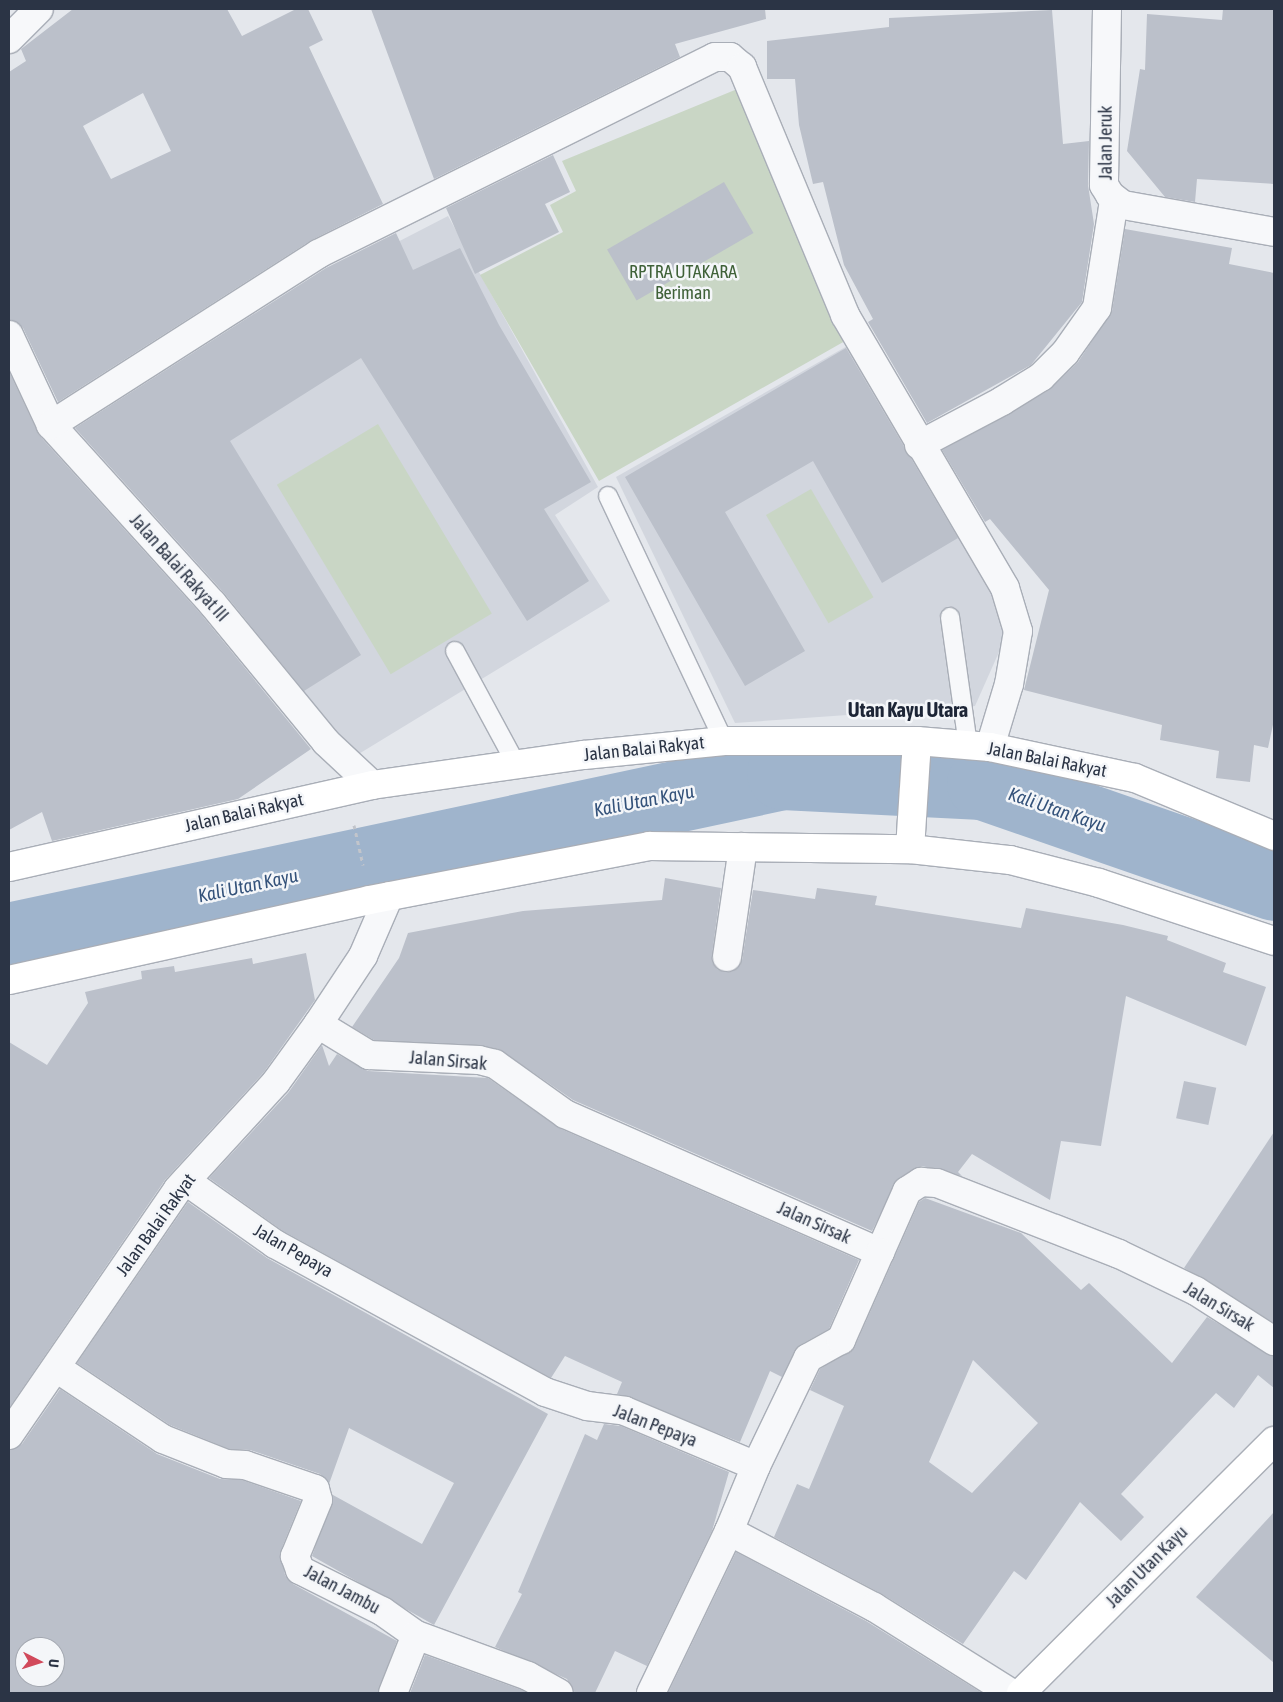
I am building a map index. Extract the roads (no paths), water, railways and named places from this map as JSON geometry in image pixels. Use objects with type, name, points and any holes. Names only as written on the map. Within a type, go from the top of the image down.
[{"type":"street","points":[[9,39],[39,9]]},
{"type":"street","name":"Jalan Jeruk","points":[[1107,9],[1104,184],[1114,201],[1274,232]]},
{"type":"street","points":[[51,425],[318,254],[715,57],[730,57],[742,67],[845,315],[919,445],[1005,588],[1018,631],[1009,684],[979,746]]},
{"type":"street","points":[[919,445],[1002,402],[1041,377],[1066,353],[1097,308],[1114,201]]},
{"type":"street","name":"Jalan Balai Rakyat III","points":[[9,335],[51,425],[212,604],[326,742],[372,785]]},
{"type":"street","name":"Jalan Balai Rakyat","points":[[9,867],[372,785],[516,764],[724,741],[917,752],[979,746],[1135,778],[1274,836]]},
{"type":"street","points":[[911,841],[917,752]]},
{"type":"street","points":[[9,980],[389,896],[649,846],[743,847],[911,841],[1010,860],[1063,874],[1274,941]]},
{"type":"street","points":[[727,957],[743,847]]},
{"type":"street","name":"Jalan Balai Rakyat","points":[[9,1434],[58,1369],[186,1181],[276,1082],[318,1024],[363,956],[389,896]]},
{"type":"street","name":"Jalan Sirsak","points":[[318,1024],[369,1056],[480,1060],[495,1064],[565,1114],[880,1252],[907,1191],[921,1182],[937,1183],[1119,1254],[1196,1291],[1274,1341]]},
{"type":"street","name":"Jalan Pepaya","points":[[186,1181],[275,1244],[545,1392],[587,1406],[625,1411],[756,1466]]},
{"type":"street","points":[[651,1693],[729,1531],[756,1466],[808,1358],[841,1340],[880,1252]]},
{"type":"street","name":"Jalan Jambu","points":[[58,1369],[163,1439],[226,1464],[244,1465],[315,1489],[318,1500],[305,1524],[295,1564],[416,1635],[528,1676],[559,1693]]},
{"type":"street","name":"Jalan Utan Kayu","points":[[1021,1693],[1274,1442]]},
{"type":"street","points":[[729,1531],[874,1607],[1011,1693]]},
{"type":"street","points":[[393,1693],[416,1635]]},
{"type":"lane","points":[[608,496],[724,741]]},
{"type":"lane","points":[[950,617],[979,746]]},
{"type":"lane","points":[[455,651],[516,764]]},
{"type":"waterway","name":"Kali Utan Kayu","points":[[9,939],[783,774],[983,784],[1274,885]]},
{"type":"district","name":"Utan Kayu Utara","points":[[908,709]]},
{"type":"park label","name":"RPTRA UTAKARA Beriman","points":[[683,283]]}]
